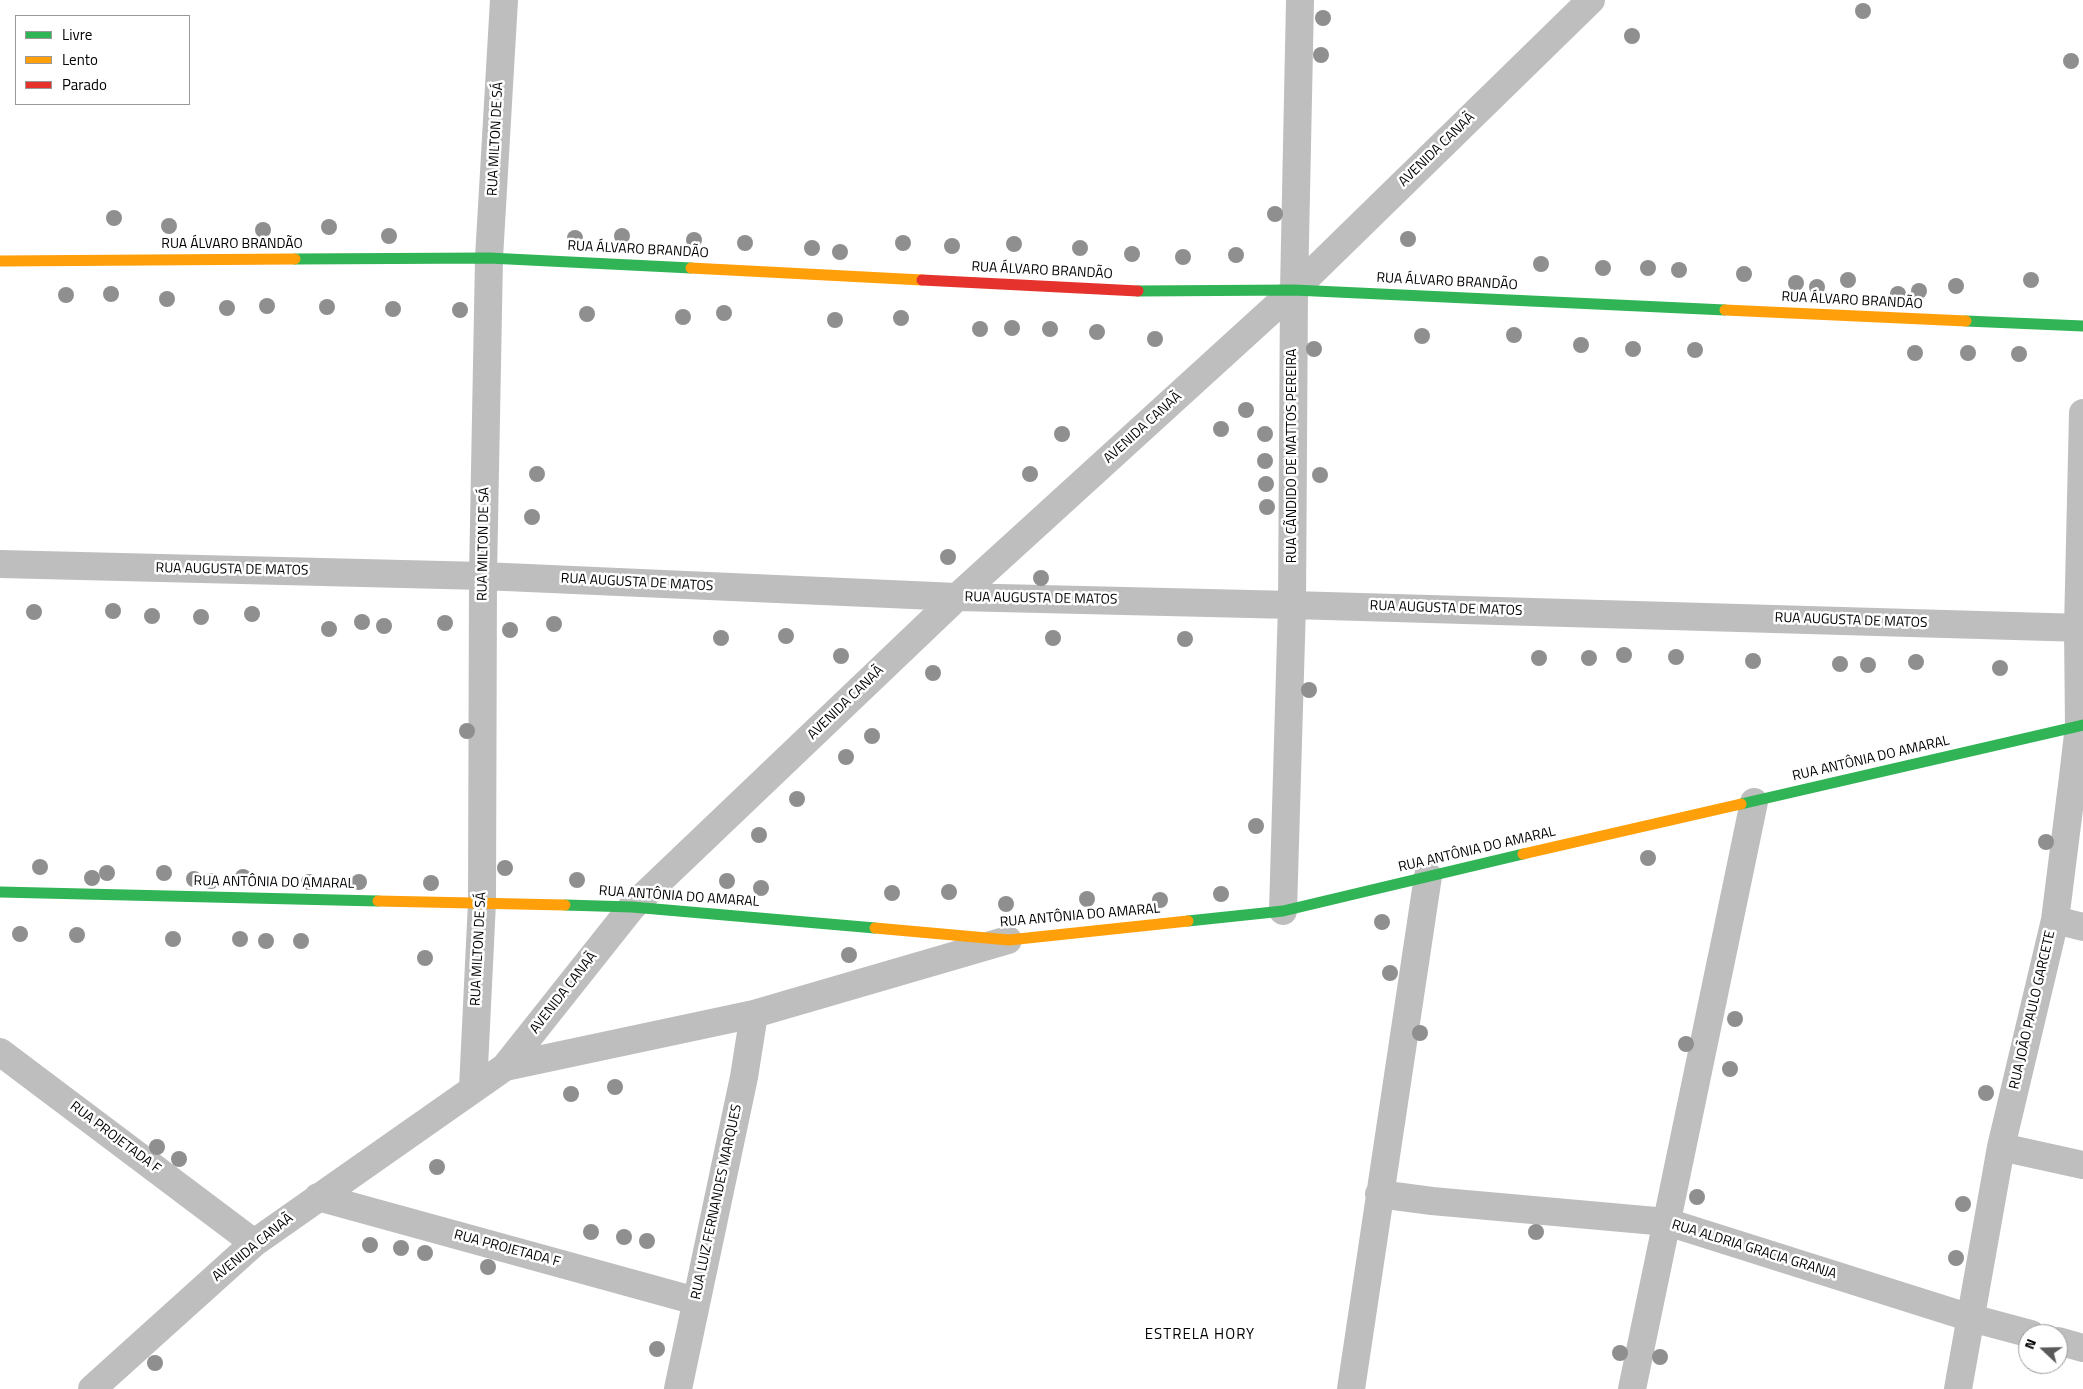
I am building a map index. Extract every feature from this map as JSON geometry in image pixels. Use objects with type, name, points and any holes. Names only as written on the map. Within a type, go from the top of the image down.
[{"type":"street","name":"RUA MILTON DE SÁ","points":[[473,1088],[482,902],[483,576],[489,258],[504,0]]},
{"type":"street","name":"RUA CÃNDIDO DE MATTOS PEREIRA","points":[[1282,911],[1292,604],[1294,290],[1300,0]]},
{"type":"street","name":"AVENIDA CANAÃ","points":[[92,1389],[254,1243],[318,1196],[505,1066],[632,907],[957,597],[1294,290],[1590,0]]},
{"type":"street","name":"RUA ÁLVARO BRANDÃO","points":[[0,262],[489,258],[1129,291],[1294,290],[2083,326]]},
{"type":"street","name":"RUA JOÃO PAULO GARCETE","points":[[1958,1389],[2001,1147],[2055,920],[2078,778],[2081,726],[2083,413]]},
{"type":"street","name":"RUA AUGUSTA DE MATOS","points":[[0,564],[483,576],[957,597],[1292,604],[2081,628]]},
{"type":"street","name":"RUA ANTÔNIA DO AMARAL","points":[[0,892],[632,907],[1009,940],[1282,911],[2081,726]]},
{"type":"street","points":[[1632,1389],[1754,802]]},
{"type":"street","points":[[1350,1389],[1428,876]]},
{"type":"street","points":[[2055,920],[2083,927]]},
{"type":"street","points":[[505,1066],[754,1014],[1009,940]]},
{"type":"street","name":"RUA LUIZ FERNANDES MARQUES","points":[[678,1389],[744,1077],[754,1014]]},
{"type":"street","name":"RUA PROJETADA F","points":[[0,1052],[254,1243]]},
{"type":"street","points":[[2001,1147],[2083,1165]]},
{"type":"street","name":"RUA ALDRIA GRACIA GRANJA","points":[[1379,1194],[1432,1201],[1667,1222],[1971,1318],[2018,1331]]},
{"type":"street","name":"RUA PROJETADA F","points":[[318,1196],[696,1301]]},
{"type":"street","points":[[2068,1344],[2083,1348]]},
{"type":"traffic: fast","points":[[295,259],[489,258],[691,268]]},
{"type":"traffic: fast","points":[[1138,291],[1294,290],[1725,310]]},
{"type":"traffic: fast","points":[[1966,321],[2083,326]]},
{"type":"traffic: fast","points":[[1741,804],[2083,725]]},
{"type":"traffic: fast","points":[[1188,921],[1283,911],[1523,854]]},
{"type":"traffic: fast","points":[[0,892],[378,901]]},
{"type":"traffic: fast","points":[[565,905],[632,907],[875,928]]},
{"type":"traffic: slow","points":[[0,261],[295,259]]},
{"type":"traffic: slow","points":[[691,268],[922,280]]},
{"type":"traffic: slow","points":[[1725,310],[1966,321]]},
{"type":"traffic: slow","points":[[1523,854],[1741,804]]},
{"type":"traffic: slow","points":[[378,901],[565,905]]},
{"type":"traffic: slow","points":[[875,928],[1009,940],[1188,921]]},
{"type":"traffic: jam","points":[[922,280],[1138,291]]},
{"type":"district","name":"ESTRELA HORY","points":[[1200,1335]]}]
